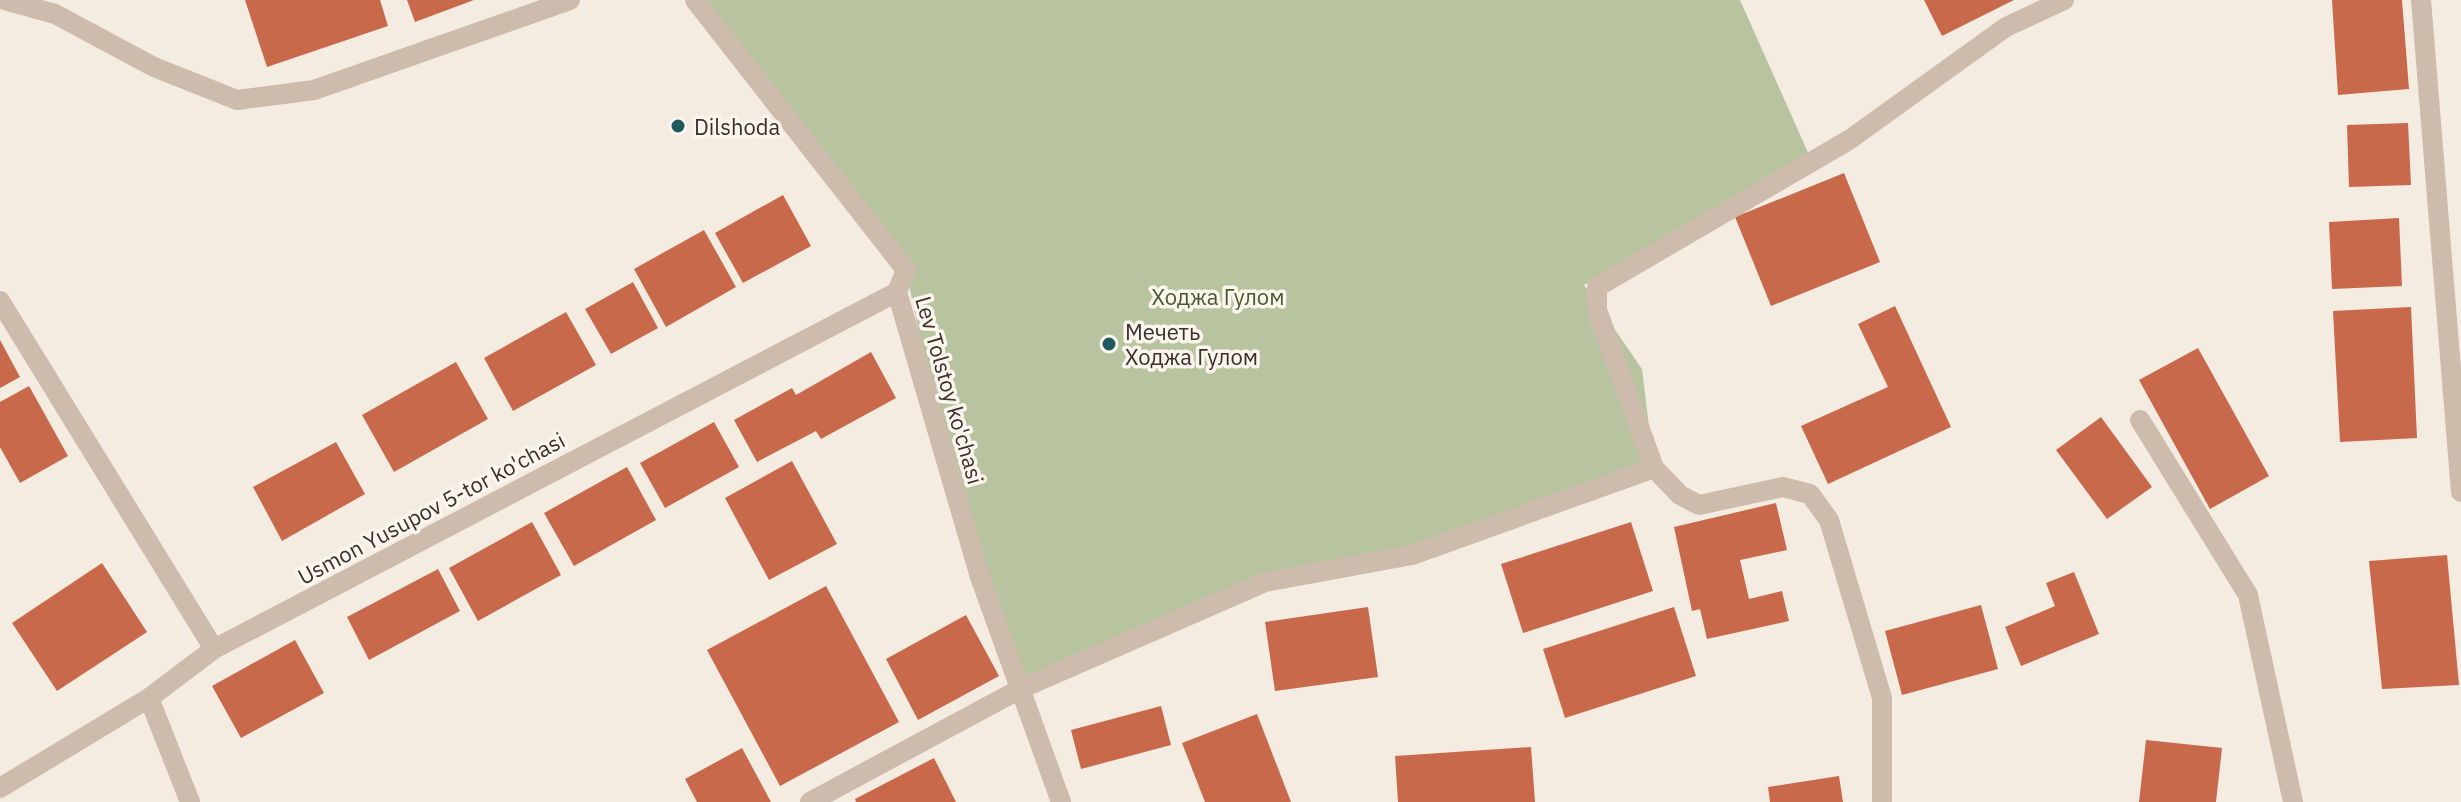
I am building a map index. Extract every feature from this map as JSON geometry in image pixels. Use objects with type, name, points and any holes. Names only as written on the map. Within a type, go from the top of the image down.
[{"type":"street","points":[[5,0],[55,14],[154,67],[237,100],[314,90],[570,0]]},
{"type":"street","name":"Lev Tolstoy ko'chasi","points":[[695,0],[906,270],[897,292],[980,577],[1061,802]]},
{"type":"street","points":[[1882,802],[1882,698],[1829,520],[1810,494],[1783,487],[1699,505],[1680,495],[1654,468],[1597,310],[1597,287],[1849,140],[2006,27],[2064,0]]},
{"type":"street","points":[[2421,0],[2461,492]]},
{"type":"street","name":"Usmon Yusupov 5-tor ko'chasi","points":[[0,788],[149,698],[214,649],[897,292]]},
{"type":"street","points":[[0,301],[214,649]]},
{"type":"street","points":[[2140,420],[2248,595],[2293,802]]},
{"type":"street","points":[[810,802],[1020,689],[1265,582],[1412,555],[1654,468]]},
{"type":"street","points":[[149,698],[190,802]]},
{"type":"green space","name":"Ходжа Гулом","points":[[687,0],[1740,0],[1810,157],[1584,285],[1642,369],[1654,468],[1398,558],[1229,597],[1020,689],[944,455],[906,270]]},
{"type":"building","points":[[245,0],[380,0],[388,26],[267,67]]},
{"type":"building","points":[[407,0],[474,0],[415,22]]},
{"type":"building","points":[[1924,0],[2014,0],[1942,36]]},
{"type":"building","points":[[2332,0],[2402,0],[2409,89],[2338,95]]},
{"type":"building","points":[[2408,123],[2411,185],[2349,187],[2347,125]]},
{"type":"building","points":[[1844,173],[1880,262],[1771,306],[1735,217]]},
{"type":"building","points":[[783,195],[811,246],[743,283],[715,233]]},
{"type":"building","points":[[2399,218],[2402,286],[2332,289],[2329,222]]},
{"type":"building","points":[[704,230],[736,287],[666,327],[634,269]]},
{"type":"building","points":[[633,282],[658,328],[611,354],[585,309]]},
{"type":"building","points":[[1895,306],[1951,427],[1828,484],[1801,426],[1888,387],[1858,324]]},
{"type":"building","points":[[2411,307],[2417,438],[2340,442],[2333,311]]},
{"type":"building","points":[[566,312],[596,365],[513,411],[484,358]]},
{"type":"building","points":[[0,340],[20,377],[0,388]]},
{"type":"building","points":[[2198,348],[2269,476],[2210,509],[2139,380]]},
{"type":"building","points":[[871,352],[896,398],[821,439],[816,431],[757,462],[734,420],[792,388],[796,395]]},
{"type":"building","points":[[456,362],[488,419],[394,472],[362,415]]},
{"type":"building","points":[[29,386],[68,456],[20,483],[0,447],[0,402]]},
{"type":"building","points":[[2101,417],[2152,487],[2107,519],[2056,450]]},
{"type":"building","points":[[714,422],[739,467],[665,508],[640,463]]},
{"type":"building","points":[[336,442],[365,494],[282,541],[253,487]]},
{"type":"building","points":[[792,461],[837,544],[769,580],[725,498]]},
{"type":"building","points":[[627,467],[656,520],[574,566],[544,513]]},
{"type":"building","points":[[1776,503],[1787,550],[1740,560],[1749,599],[1782,591],[1789,621],[1707,639],[1700,609],[1692,611],[1674,527]]},
{"type":"building","points":[[532,522],[561,575],[478,621],[449,568]]},
{"type":"building","points":[[1631,522],[1653,591],[1523,633],[1501,564]]},
{"type":"building","points":[[2447,555],[2459,685],[2382,689],[2369,561]]},
{"type":"building","points":[[102,563],[147,632],[57,691],[12,623]]},
{"type":"building","points":[[438,569],[460,611],[369,660],[347,617]]},
{"type":"building","points":[[2074,572],[2099,634],[2021,666],[2005,627],[2055,606],[2046,583]]},
{"type":"building","points":[[826,586],[899,722],[780,786],[707,650]]},
{"type":"building","points":[[1981,605],[1998,669],[1902,695],[1885,631]]},
{"type":"building","points":[[1368,607],[1378,677],[1275,691],[1265,622]]},
{"type":"building","points":[[1674,607],[1696,676],[1565,718],[1543,649]]},
{"type":"building","points":[[966,615],[999,676],[918,720],[886,659]]},
{"type":"building","points":[[295,640],[324,693],[241,738],[212,686]]},
{"type":"building","points":[[1161,706],[1171,745],[1081,769],[1071,730]]},
{"type":"building","points":[[1257,714],[1291,802],[1205,802],[1182,743]]},
{"type":"building","points":[[2146,740],[2222,748],[2216,802],[2139,802]]},
{"type":"building","points":[[1531,747],[1535,802],[1398,802],[1395,756]]},
{"type":"building","points":[[742,748],[771,802],[697,802],[685,779]]},
{"type":"building","points":[[934,758],[956,802],[856,802],[855,799]]},
{"type":"building","points":[[1839,776],[1843,802],[1770,802],[1768,787]]},
{"type":"place","name":"Dilshoda","points":[[678,126]]},
{"type":"place","name":"Мечеть Ходжа Гулом","points":[[1109,344]]}]
